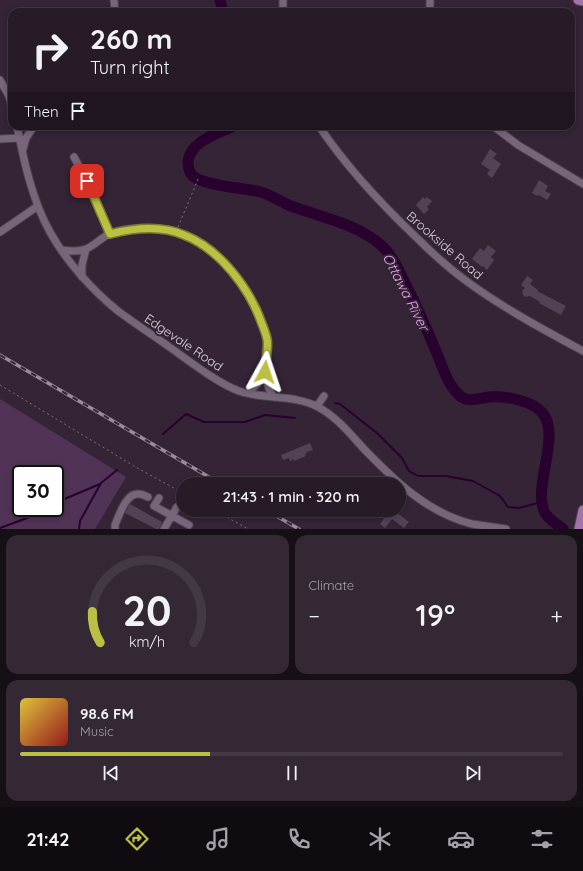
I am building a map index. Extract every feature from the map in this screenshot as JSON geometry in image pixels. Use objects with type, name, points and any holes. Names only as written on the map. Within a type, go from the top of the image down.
[{"type":"main road","points":[[578,0],[583,1]]},
{"type":"main road","points":[[579,526],[583,510]]},
{"type":"street","points":[[0,80],[8,94]]},
{"type":"street","name":"Edgevale Road","points":[[18,130],[38,206],[50,232],[82,277],[118,311],[213,377],[238,390],[248,394],[274,396],[317,406],[340,423],[392,478],[416,498],[440,512],[473,524],[506,529]]},
{"type":"street","points":[[23,154],[26,138],[31,130]]},
{"type":"street","name":"Brookside Road","points":[[323,130],[337,152],[358,178],[393,215],[435,255],[489,298],[583,352]]},
{"type":"street","points":[[498,130],[518,145],[583,184]]},
{"type":"street","points":[[0,139],[19,138]]},
{"type":"street","points":[[74,157],[87,181],[110,234]]},
{"type":"street","points":[[0,232],[38,206]]},
{"type":"street","points":[[62,250],[69,251],[86,249],[110,234],[138,228],[167,230],[184,234],[208,249],[235,275],[243,285],[258,313],[268,339],[265,372],[268,386],[274,396]]},
{"type":"street","points":[[82,277],[82,265],[86,249]]},
{"type":"street","points":[[248,394],[265,372]]},
{"type":"street","points":[[317,406],[324,396]]},
{"type":"street","points":[[115,529],[115,525],[129,497],[134,494],[140,494],[148,497]]},
{"type":"street","points":[[159,498],[154,506],[190,525]]},
{"type":"street","points":[[164,529],[176,509]]},
{"type":"path","points":[[176,232],[200,176]]},
{"type":"path","points":[[0,385],[176,489]]},
{"type":"path","points":[[227,517],[248,529]]},
{"type":"shaded area","points":[[0,399],[126,477],[95,529],[0,529]]},
{"type":"building","points":[[490,149],[497,154],[493,158],[501,164],[492,178],[487,174],[490,170],[481,164]]},
{"type":"building","points":[[539,180],[548,186],[545,191],[551,194],[547,200],[532,193]]},
{"type":"building","points":[[423,197],[425,199],[427,197],[432,201],[427,207],[429,209],[424,214],[416,205]]},
{"type":"building","points":[[488,245],[496,251],[491,257],[494,260],[487,270],[472,259],[480,248],[484,251]]},
{"type":"building","points":[[527,276],[533,280],[530,284],[538,290],[537,291],[566,306],[561,315],[539,303],[540,302],[530,296],[526,297],[523,295],[522,291],[525,288],[521,285]]},
{"type":"building","points":[[310,443],[313,450],[307,452],[305,454],[306,456],[294,461],[294,459],[290,461],[289,458],[283,460],[281,455]]},
{"type":"building","points":[[130,504],[162,522],[159,529],[156,529],[125,513]]},
{"type":"building","points":[[385,517],[402,517],[409,522],[404,528],[392,519],[385,528],[380,524]]},
{"type":"waterway","name":"Ottawa River","points":[[220,0],[222,8]]},
{"type":"waterway","name":"Ottawa River","points":[[224,130],[199,143],[194,148],[188,161],[189,169],[192,175],[206,182],[265,193],[291,206],[351,227],[372,238],[391,256],[425,326],[446,376],[451,386],[458,394],[469,400],[489,397],[511,398],[526,402],[544,415],[548,425],[549,437],[543,478],[542,503],[545,513],[551,520],[563,529]]},
{"type":"waterway","points":[[335,403],[340,404],[377,433],[402,458],[409,471],[418,476],[446,476],[473,481],[500,496],[508,507],[519,508],[542,502]]},
{"type":"waterway","points":[[163,434],[186,414],[204,422],[245,422],[265,415],[295,418]]},
{"type":"waterway","points":[[79,529],[80,521],[101,483],[117,470]]},
{"type":"waterway","points":[[64,499],[100,484]]},
{"type":"waterway","points":[[0,528],[29,517]]},
{"type":"railway","points":[[0,355],[209,477]]},
{"type":"railway","points":[[278,517],[299,529]]},
{"type":"route","points":[[87,181],[110,234],[138,228],[167,230],[184,234],[208,249],[235,275],[243,285],[258,313],[268,339],[265,372]]}]
